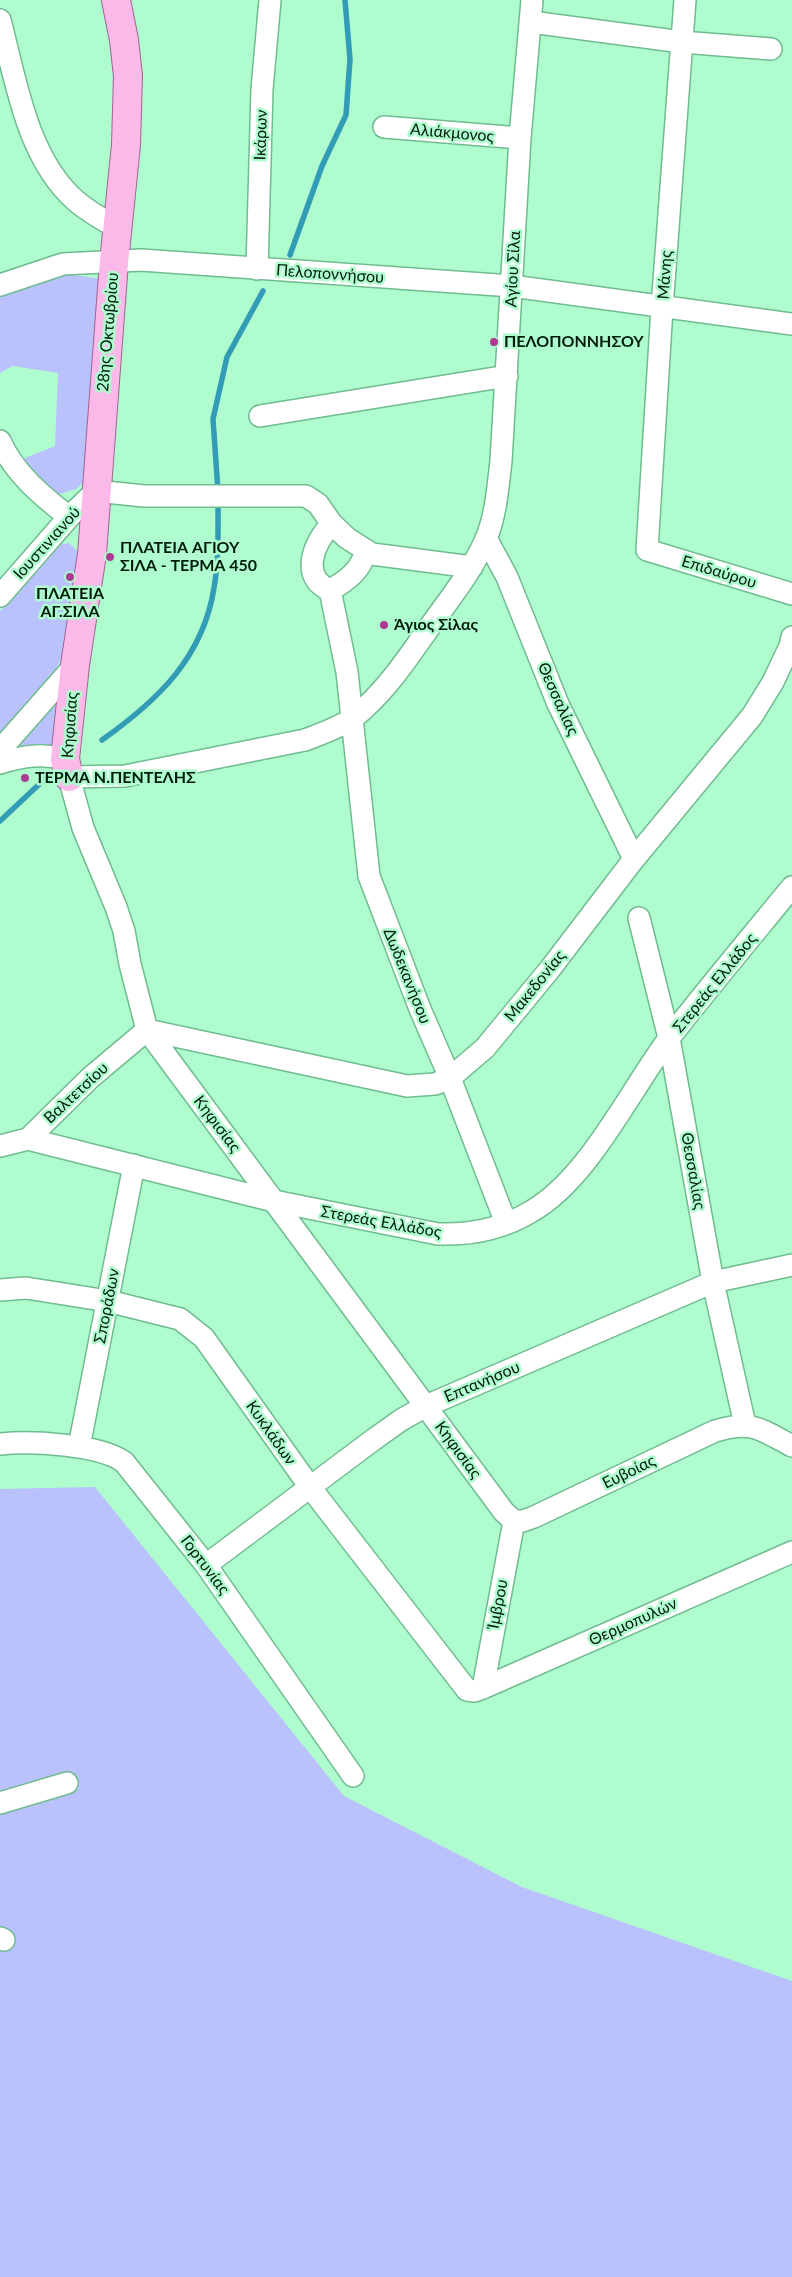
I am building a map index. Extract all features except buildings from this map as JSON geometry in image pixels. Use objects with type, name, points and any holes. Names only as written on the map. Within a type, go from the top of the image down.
[{"type":"main road","name":"28ης Οκτωβρίου","points":[[75,665],[92,554],[114,262],[126,145],[128,95],[126,57],[116,0]]},
{"type":"main road","name":"Κηφισίας","points":[[67,768],[75,665]]},
{"type":"street","name":"Ικάρων","points":[[257,270],[262,90],[270,0]]},
{"type":"street","name":"Αγίου Σίλα","points":[[0,762],[26,755],[49,754],[67,768],[125,776],[305,740],[352,719],[383,689],[399,670],[472,567],[486,538],[496,498],[508,376],[520,138],[532,0]]},
{"type":"street","name":"Μάνης","points":[[647,550],[662,308],[685,0]]},
{"type":"street","points":[[0,20],[34,139],[50,169],[75,200],[90,212],[118,228]]},
{"type":"street","points":[[531,22],[682,42],[771,49]]},
{"type":"street","name":"Αλιάκμονος","points":[[384,127],[520,138]]},
{"type":"street","name":"Πελοποννήσου","points":[[0,285],[63,264],[141,260],[257,270],[512,286],[662,308],[792,324]]},
{"type":"street","points":[[260,416],[508,376]]},
{"type":"street","points":[[0,441],[4,450],[28,483],[69,517]]},
{"type":"street","points":[[96,491],[144,496],[306,496],[318,504],[332,524],[347,538],[366,551],[472,567]]},
{"type":"street","name":"Ιουστινιανού","points":[[0,596],[69,517],[96,491]]},
{"type":"street","points":[[332,524],[318,539],[311,563],[314,576],[318,582],[330,590],[341,584],[359,568],[366,551]]},
{"type":"street","name":"Θεσσαλίας","points":[[486,538],[507,577],[558,704],[634,859]]},
{"type":"street","name":"Επιδαύρου","points":[[647,550],[792,594]]},
{"type":"street","name":"Δωδεκανήσου","points":[[330,590],[347,672],[369,876],[420,1010],[450,1078],[506,1223]]},
{"type":"street","name":"Μακεδονίας","points":[[147,1030],[407,1086],[434,1084],[450,1078],[485,1048],[550,969],[634,859],[752,716],[773,682],[790,646],[792,637]]},
{"type":"street","points":[[0,750],[75,665]]},
{"type":"street","name":"Κηφισίας","points":[[67,768],[83,828],[124,931],[130,964],[147,1030],[504,1512],[514,1521]]},
{"type":"street","name":"Στερεάς Ελλάδος","points":[[28,1139],[274,1201],[438,1234],[493,1229],[532,1211],[553,1195],[571,1177],[590,1154],[670,1038],[792,887]]},
{"type":"street","name":"Θεσσαλίας","points":[[639,918],[670,1038],[712,1282],[745,1424]]},
{"type":"street","name":"Βαλτετσίου","points":[[28,1139],[90,1078],[147,1030]]},
{"type":"street","points":[[0,1146],[28,1139]]},
{"type":"street","name":"Σποράδων","points":[[79,1447],[134,1165]]},
{"type":"street","name":"Επτανήσου","points":[[206,1564],[401,1420],[426,1406],[712,1282],[792,1265]]},
{"type":"street","name":"Κυκλάδων","points":[[0,1290],[26,1288],[108,1301],[180,1319],[196,1331],[204,1338],[310,1487],[467,1690],[478,1689]]},
{"type":"street","points":[[745,1424],[792,1446]]},
{"type":"street","name":"Ευβοίας","points":[[514,1521],[523,1521],[534,1517],[715,1431],[745,1424]]},
{"type":"street","name":"Γορτυνίας","points":[[0,1444],[79,1447],[113,1454],[124,1462],[206,1564],[353,1776]]},
{"type":"street","name":"Ίμβρου","points":[[478,1689],[514,1521]]},
{"type":"street","name":"Θερμοπυλών","points":[[478,1689],[792,1552]]},
{"type":"street","points":[[0,1803],[67,1783]]},
{"type":"shaded area","points":[[59,273],[102,279],[89,478],[76,489],[54,496],[20,460],[55,446],[58,373],[13,366],[0,373],[0,293]]},
{"type":"shaded area","points":[[69,543],[79,553],[70,638],[54,674],[0,741],[0,611],[16,595],[51,546]]},
{"type":"shaded area","points":[[63,694],[58,751],[41,744],[18,747]]},
{"type":"shaded area","points":[[95,1487],[344,1796],[522,1887],[792,1981],[792,2277],[0,2277],[0,1489]]},
{"type":"waterway","points":[[290,255],[322,166],[346,115],[350,59],[345,0]]},
{"type":"waterway","points":[[218,491],[213,419],[227,357],[263,291]]},
{"type":"waterway","points":[[102,740],[141,710],[159,693],[188,657],[200,636],[208,613],[216,577],[218,500]]},
{"type":"waterway","points":[[0,821],[49,775]]},
{"type":"place","name":"ΠΕΛΟΠΟΝΝΗΣΟΥ","points":[[494,342]]},
{"type":"place","name":"ΠΛΑΤΕΙΑ ΑΓΙΟΥ ΣΙΛΑ - ΤΕΡΜΑ 450","points":[[110,557]]},
{"type":"place","name":"ΠΛΑΤΕΙΑ ΑΓ.ΣΙΛΑ","points":[[70,577]]},
{"type":"place","name":"Άγιος Σίλας","points":[[384,625]]},
{"type":"place","name":"ΤΕΡΜΑ Ν.ΠΕΝΤΕΛΗΣ","points":[[25,778]]}]
